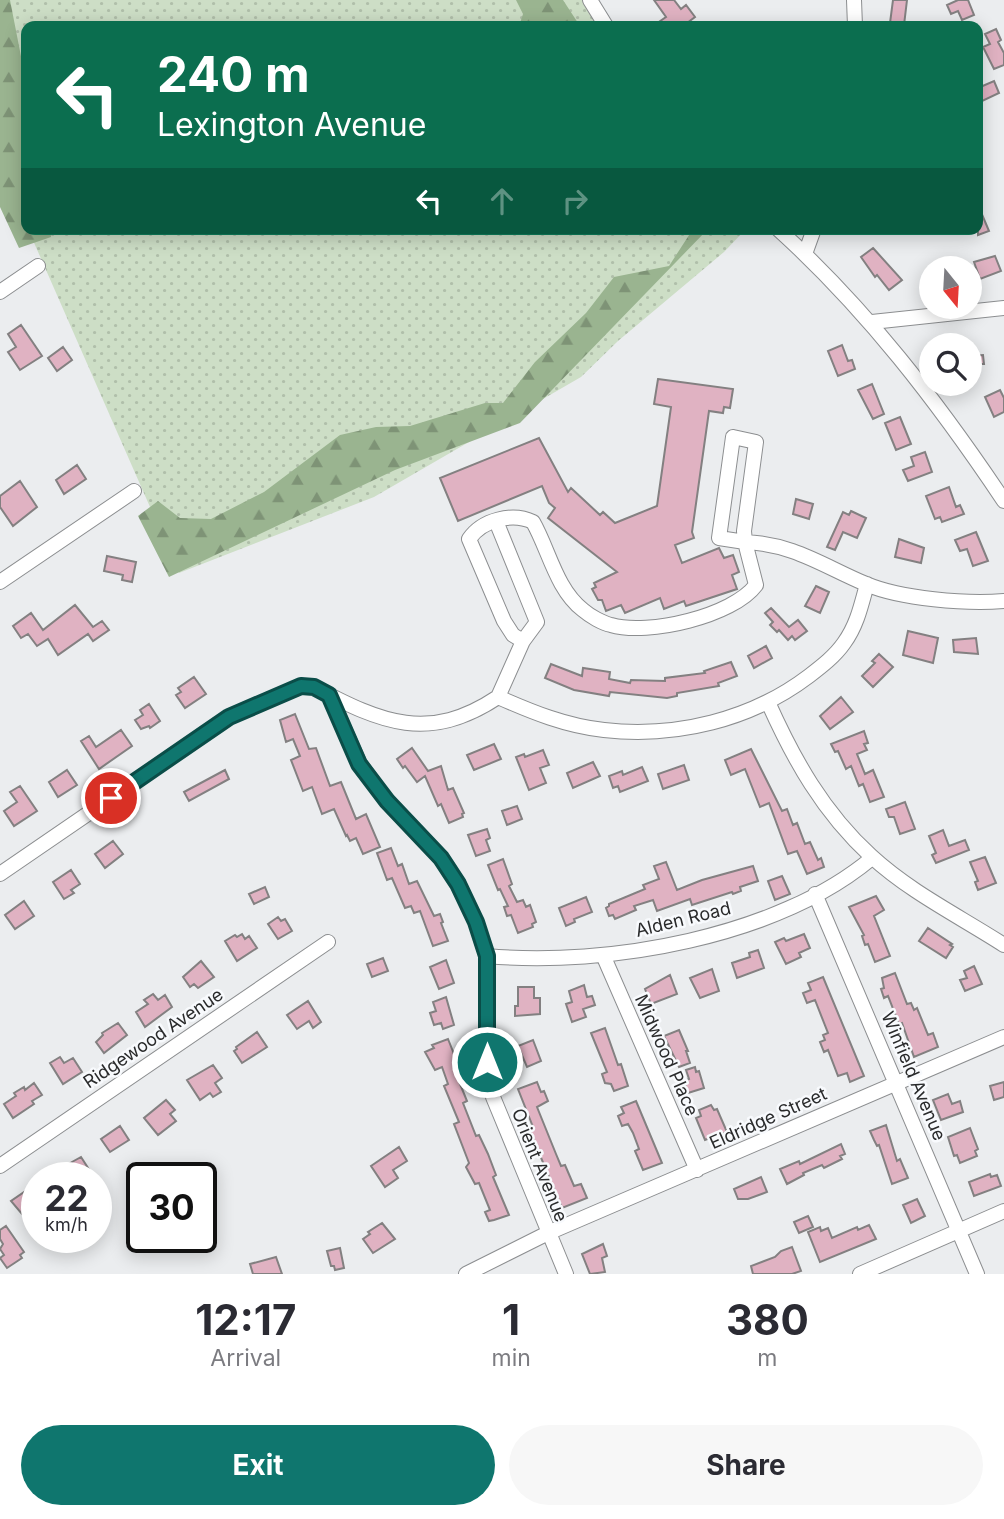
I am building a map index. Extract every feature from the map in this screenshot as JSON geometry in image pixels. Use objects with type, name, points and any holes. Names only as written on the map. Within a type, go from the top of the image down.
[{"type":"street","points":[[590,0],[603,21]]},
{"type":"street","points":[[854,0],[855,21]]},
{"type":"street","points":[[784,235],[872,322],[930,394],[1004,500]]},
{"type":"street","points":[[805,254],[812,235]]},
{"type":"street","points":[[0,292],[38,266]]},
{"type":"street","points":[[872,322],[1004,308]]},
{"type":"street","points":[[523,641],[513,635],[504,621],[469,539],[474,532],[504,517],[522,517],[533,522],[564,589],[582,610],[611,626],[670,626],[697,619],[751,593],[756,585],[745,542],[744,531],[756,442],[733,437],[719,538],[745,542],[770,543],[884,590],[949,601],[1004,601]]},
{"type":"street","points":[[0,582],[134,491]]},
{"type":"street","points":[[0,874],[229,717],[301,686],[314,687],[394,722],[418,725],[462,717],[498,696],[523,641],[537,622],[496,521]]},
{"type":"street","points":[[498,696],[545,717],[602,730],[633,732],[709,724],[768,702],[822,666],[843,645],[857,622],[866,584]]},
{"type":"street","name":"Orient Avenue","points":[[329,695],[359,764],[387,801],[441,858],[458,884],[476,922],[487,956],[487,1062],[493,1097],[566,1274]]},
{"type":"street","points":[[768,702],[808,781],[828,810],[873,858],[914,889],[1004,945]]},
{"type":"street","name":"Alden Road","points":[[487,956],[522,959],[603,955],[665,946],[709,935],[750,923],[816,894],[847,877],[873,858]]},
{"type":"street","name":"Winfield Avenue","points":[[816,894],[977,1274]]},
{"type":"street","name":"Ridgewood Avenue","points":[[0,1166],[328,942]]},
{"type":"street","name":"Midwood Place","points":[[603,955],[697,1170]]},
{"type":"street","name":"Eldridge Street","points":[[466,1274],[548,1233],[1004,1037]]},
{"type":"street","points":[[860,1274],[1004,1211]]},
{"type":"green space","points":[[0,0],[584,0],[596,21],[21,21],[21,182]]},
{"type":"green space","points":[[0,0],[10,0],[21,56],[21,235],[51,237],[19,248],[0,207]]},
{"type":"green space","points":[[516,0],[563,0],[577,21],[521,21],[523,14]]},
{"type":"green space","points":[[31,235],[740,235],[724,252],[618,341],[581,377],[374,497],[179,573]]},
{"type":"green space","points":[[689,235],[702,235],[520,423],[395,470],[169,577],[138,516],[158,501],[180,518],[211,519],[264,492],[340,435],[376,427],[410,426],[485,403],[503,403],[535,362],[586,313],[614,277],[669,266]]},
{"type":"building","points":[[654,0],[674,0],[681,9],[686,5],[695,17],[690,21],[660,21],[666,17]]},
{"type":"building","points":[[893,0],[907,0],[904,21],[890,21]]},
{"type":"building","points":[[958,0],[968,0],[974,15],[962,20],[958,11],[951,14],[947,5]]},
{"type":"building","points":[[996,29],[1001,40],[998,42],[1004,53],[1004,65],[994,69],[983,47],[990,44],[985,34]]},
{"type":"building","points":[[994,81],[999,93],[983,101],[983,86]]},
{"type":"building","points":[[983,217],[989,231],[983,233]]},
{"type":"building","points":[[873,248],[902,280],[889,290],[877,275],[875,277],[861,257]]},
{"type":"building","points":[[995,256],[1001,271],[982,278],[982,260]]},
{"type":"building","points":[[21,325],[42,356],[20,370],[8,352],[16,347],[8,334]]},
{"type":"building","points":[[842,345],[848,361],[852,360],[855,369],[838,376],[828,351]]},
{"type":"building","points":[[63,347],[72,360],[57,371],[48,358]]},
{"type":"building","points":[[658,379],[733,389],[730,408],[724,407],[723,413],[709,411],[692,532],[694,538],[675,545],[682,563],[719,548],[724,558],[733,555],[739,572],[732,575],[737,589],[686,606],[684,601],[664,609],[660,598],[625,613],[621,605],[606,611],[602,600],[598,600],[592,589],[596,587],[594,583],[617,572],[548,518],[555,508],[549,503],[542,486],[458,521],[440,478],[539,438],[568,492],[571,488],[600,515],[603,512],[615,523],[657,506],[671,407],[654,404]]},
{"type":"building","points":[[872,384],[884,414],[873,419],[858,390]]},
{"type":"building","points":[[1000,390],[1004,398],[1004,412],[994,417],[985,397]]},
{"type":"building","points":[[900,417],[911,444],[896,450],[885,423]]},
{"type":"building","points":[[925,452],[932,472],[908,481],[903,470],[914,466],[911,457]]},
{"type":"building","points":[[77,465],[86,479],[64,494],[56,480]]},
{"type":"building","points":[[20,481],[37,507],[13,526],[0,507],[0,496]]},
{"type":"building","points":[[949,487],[956,507],[960,505],[964,514],[942,522],[940,517],[935,519],[926,496]]},
{"type":"building","points":[[796,499],[813,504],[809,519],[793,514]]},
{"type":"building","points":[[851,511],[866,518],[857,538],[843,532],[835,550],[827,547],[843,512],[849,515]]},
{"type":"building","points":[[976,532],[988,561],[973,566],[967,549],[960,551],[955,540]]},
{"type":"building","points":[[899,539],[924,548],[921,563],[895,557]]},
{"type":"building","points":[[107,556],[136,562],[132,582],[122,580],[123,575],[104,571]]},
{"type":"building","points":[[816,586],[829,592],[820,613],[805,606]]},
{"type":"building","points":[[75,605],[93,627],[102,621],[109,630],[93,641],[88,634],[58,655],[48,639],[37,646],[28,634],[21,638],[13,626],[31,613],[43,630]]},
{"type":"building","points":[[771,608],[789,627],[798,620],[807,631],[795,640],[792,636],[788,640],[770,625],[773,622],[765,613]]},
{"type":"building","points":[[908,631],[938,638],[933,663],[903,655]]},
{"type":"building","points":[[976,638],[978,654],[954,652],[953,640]]},
{"type":"building","points":[[766,646],[772,658],[754,668],[748,656]]},
{"type":"building","points":[[879,654],[893,667],[873,687],[862,676],[875,663],[872,661]]},
{"type":"building","points":[[731,662],[737,676],[718,683],[719,686],[677,693],[677,696],[667,698],[610,692],[609,696],[574,690],[545,678],[551,664],[582,676],[583,668],[610,672],[609,679],[630,683],[631,680],[665,681],[665,678],[705,673],[704,671]]},
{"type":"building","points":[[194,677],[206,694],[185,708],[176,695],[181,692],[178,688]]},
{"type":"building","points":[[841,697],[853,712],[830,729],[820,716]]},
{"type":"building","points":[[149,704],[160,721],[150,728],[141,729],[135,720],[143,715],[140,710]]},
{"type":"building","points":[[295,714],[309,749],[316,748],[330,786],[341,782],[356,819],[366,814],[380,847],[363,854],[356,838],[350,841],[346,836],[334,809],[322,814],[312,787],[303,791],[291,760],[300,756],[293,739],[286,742],[280,720]]},
{"type":"building","points":[[121,730],[132,746],[99,769],[81,741],[89,736],[96,747]]},
{"type":"building","points":[[864,731],[867,750],[857,754],[865,774],[873,770],[884,797],[870,802],[863,784],[859,786],[851,766],[846,769],[838,751],[835,752],[831,744]]},
{"type":"building","points":[[494,744],[501,759],[474,770],[467,755]]},
{"type":"building","points":[[412,748],[428,771],[441,766],[448,790],[453,788],[464,813],[463,817],[449,823],[425,776],[417,782],[405,766],[403,768],[397,759]]},
{"type":"building","points":[[751,749],[782,811],[787,809],[793,825],[797,823],[805,844],[810,842],[824,867],[807,874],[797,851],[788,854],[769,803],[760,807],[745,769],[731,775],[725,760]]},
{"type":"building","points":[[543,750],[549,765],[540,768],[546,783],[529,790],[516,757],[524,754],[525,757]]},
{"type":"building","points":[[593,762],[600,776],[573,788],[567,773]]},
{"type":"building","points":[[684,765],[689,780],[663,789],[658,774]]},
{"type":"building","points":[[642,767],[648,781],[620,792],[618,786],[613,788],[609,776],[622,771],[623,775]]},
{"type":"building","points":[[67,770],[77,785],[58,797],[49,782]]},
{"type":"building","points":[[225,770],[229,779],[189,801],[184,792]]},
{"type":"building","points":[[20,786],[37,811],[14,826],[4,811],[17,802],[10,792]]},
{"type":"building","points":[[905,802],[915,829],[900,834],[894,817],[889,817],[886,809]]},
{"type":"building","points":[[517,806],[522,819],[507,825],[502,811]]},
{"type":"building","points":[[487,829],[490,838],[486,840],[490,851],[476,856],[468,835]]},
{"type":"building","points":[[943,830],[949,846],[965,840],[969,850],[936,863],[932,855],[936,853],[929,836]]},
{"type":"building","points":[[113,841],[123,854],[105,868],[95,854]]},
{"type":"building","points":[[391,848],[398,866],[402,864],[409,884],[417,881],[434,916],[440,914],[448,941],[433,946],[420,911],[414,913],[411,906],[405,908],[392,878],[387,880],[377,853]]},
{"type":"building","points":[[985,857],[996,883],[978,890],[975,882],[978,881],[970,862]]},
{"type":"building","points":[[503,859],[512,884],[509,886],[517,902],[523,900],[526,907],[530,905],[536,922],[532,924],[533,927],[518,933],[511,915],[507,916],[504,907],[508,906],[488,865]]},
{"type":"building","points":[[666,862],[677,890],[753,866],[758,881],[740,887],[741,891],[733,894],[732,892],[692,905],[690,899],[657,911],[653,900],[634,906],[636,910],[615,919],[613,915],[609,916],[606,908],[609,904],[645,889],[643,885],[659,879],[654,866]]},
{"type":"building","points":[[71,870],[80,884],[71,890],[74,893],[64,899],[53,882]]},
{"type":"building","points":[[782,876],[790,894],[775,900],[768,881]]},
{"type":"building","points":[[265,887],[269,897],[254,904],[249,894]]},
{"type":"building","points":[[876,896],[884,910],[874,916],[890,956],[875,962],[849,907]]},
{"type":"building","points":[[586,897],[592,912],[574,919],[575,922],[566,926],[559,908]]},
{"type":"building","points":[[24,901],[34,916],[15,929],[5,915]]},
{"type":"building","points":[[278,917],[281,921],[285,919],[292,931],[278,939],[268,924]]},
{"type":"building","points":[[928,928],[952,944],[950,945],[953,947],[946,958],[919,941]]},
{"type":"building","points":[[242,934],[245,939],[249,936],[257,948],[237,961],[225,941]]},
{"type":"building","points":[[804,934],[810,948],[799,953],[801,957],[786,964],[775,942]]},
{"type":"building","points":[[758,950],[764,968],[737,978],[732,963],[750,957],[749,953]]},
{"type":"building","points":[[383,958],[388,971],[372,977],[367,964]]},
{"type":"building","points":[[446,960],[454,983],[439,989],[430,967]]},
{"type":"building","points":[[201,961],[214,977],[198,988],[194,984],[190,987],[183,977]]},
{"type":"building","points":[[974,966],[982,984],[965,991],[960,980],[967,978],[964,971]]},
{"type":"building","points":[[712,969],[719,991],[700,998],[690,978]]},
{"type":"building","points":[[895,973],[907,1004],[911,1003],[914,1010],[917,1008],[928,1035],[933,1033],[938,1047],[914,1057],[902,1023],[899,1024],[888,996],[884,998],[881,989],[884,988],[882,978]]},
{"type":"building","points":[[670,975],[677,994],[651,1004],[645,989]]},
{"type":"building","points":[[823,977],[864,1076],[850,1082],[847,1073],[838,1076],[828,1050],[824,1052],[820,1042],[825,1040],[823,1035],[828,1033],[815,1000],[807,1003],[803,993],[811,990],[808,983]]},
{"type":"building","points":[[584,985],[587,997],[592,996],[595,1005],[583,1009],[586,1017],[572,1022],[566,1004],[572,1002],[569,991]]},
{"type":"building","points":[[518,987],[534,987],[534,998],[540,998],[540,1014],[515,1016]]},
{"type":"building","points":[[153,994],[158,1000],[165,995],[172,1007],[145,1027],[136,1012],[148,1004],[144,1000]]},
{"type":"building","points":[[446,997],[454,1025],[443,1029],[441,1023],[434,1025],[430,1013],[436,1011],[433,1002]]},
{"type":"building","points":[[308,1001],[321,1022],[313,1028],[309,1021],[297,1029],[287,1015]]},
{"type":"building","points":[[118,1023],[127,1035],[104,1053],[96,1042],[102,1033]]},
{"type":"building","points":[[605,1028],[628,1086],[614,1091],[611,1084],[605,1083],[602,1074],[607,1072],[591,1033]]},
{"type":"building","points":[[679,1030],[690,1063],[679,1067],[664,1036]]},
{"type":"building","points":[[257,1032],[267,1047],[242,1063],[234,1051]]},
{"type":"building","points":[[448,1039],[456,1059],[459,1057],[462,1066],[454,1069],[467,1101],[463,1103],[476,1136],[479,1135],[488,1154],[496,1175],[493,1177],[509,1215],[494,1220],[489,1221],[485,1212],[490,1210],[479,1183],[475,1184],[466,1167],[469,1163],[454,1124],[459,1122],[444,1086],[448,1084],[442,1067],[435,1070],[425,1052],[434,1048],[432,1045]]},
{"type":"building","points":[[533,1040],[541,1061],[527,1067],[518,1046]]},
{"type":"building","points":[[60,1057],[64,1063],[73,1058],[82,1072],[63,1084],[50,1063]]},
{"type":"building","points":[[213,1065],[222,1078],[215,1083],[221,1092],[213,1097],[210,1093],[200,1100],[187,1080]]},
{"type":"building","points":[[695,1067],[696,1072],[699,1071],[704,1088],[688,1093],[684,1081],[689,1079],[686,1070]]},
{"type":"building","points":[[537,1082],[548,1101],[537,1107],[561,1166],[565,1165],[574,1186],[581,1184],[587,1198],[562,1208],[529,1129],[533,1127],[518,1089]]},
{"type":"building","points":[[1004,1082],[1004,1097],[994,1100],[990,1086]]},
{"type":"building","points":[[34,1083],[42,1095],[13,1118],[4,1104],[16,1096],[14,1093],[24,1087],[25,1090]]},
{"type":"building","points":[[948,1094],[952,1104],[960,1101],[963,1112],[941,1120],[933,1100]]},
{"type":"building","points":[[166,1100],[175,1110],[170,1114],[176,1121],[158,1135],[144,1118]]},
{"type":"building","points":[[636,1101],[662,1163],[643,1170],[635,1151],[639,1149],[633,1133],[628,1124],[622,1126],[618,1116],[624,1113],[621,1107]]},
{"type":"building","points":[[711,1105],[714,1110],[717,1109],[727,1132],[705,1140],[696,1118],[701,1116],[699,1110]]},
{"type":"building","points":[[886,1125],[897,1161],[900,1159],[908,1178],[892,1184],[879,1145],[877,1146],[870,1131]]},
{"type":"building","points":[[120,1126],[129,1140],[110,1152],[101,1139]]},
{"type":"building","points":[[970,1128],[978,1149],[975,1151],[977,1156],[960,1163],[957,1155],[954,1156],[948,1137]]},
{"type":"building","points":[[841,1144],[845,1154],[840,1156],[842,1159],[824,1168],[822,1165],[803,1173],[804,1175],[787,1184],[780,1169],[799,1161],[800,1164]]},
{"type":"building","points":[[399,1147],[407,1161],[393,1170],[398,1178],[385,1187],[371,1166]]},
{"type":"building","points":[[990,1174],[991,1177],[997,1175],[1001,1186],[974,1196],[969,1182]]},
{"type":"building","points":[[761,1177],[767,1192],[748,1199],[738,1199],[734,1189]]},
{"type":"building","points":[[21,1194],[21,1213],[11,1201]]},
{"type":"building","points":[[917,1199],[925,1216],[911,1223],[903,1205]]},
{"type":"building","points":[[808,1216],[813,1227],[799,1233],[794,1222]]},
{"type":"building","points":[[382,1223],[395,1239],[373,1253],[363,1239],[370,1234],[368,1232]]},
{"type":"building","points":[[869,1225],[876,1239],[820,1262],[808,1232],[820,1227],[821,1231],[828,1228],[832,1238]]},
{"type":"building","points":[[6,1226],[23,1253],[20,1255],[22,1258],[7,1268],[0,1258],[4,1255],[0,1249],[3,1244],[0,1230]]},
{"type":"building","points":[[603,1244],[607,1256],[602,1258],[605,1272],[590,1274],[582,1254]]},
{"type":"building","points":[[792,1247],[801,1271],[792,1274],[753,1274],[751,1266]]},
{"type":"building","points":[[340,1248],[344,1268],[335,1270],[334,1266],[331,1266],[327,1251]]},
{"type":"building","points":[[276,1257],[282,1274],[253,1274],[250,1264]]},
{"type":"route","points":[[111,798],[229,717],[301,686],[314,687],[329,695],[359,764],[387,801],[441,858],[458,884],[476,922],[487,956],[487,1062]]}]
